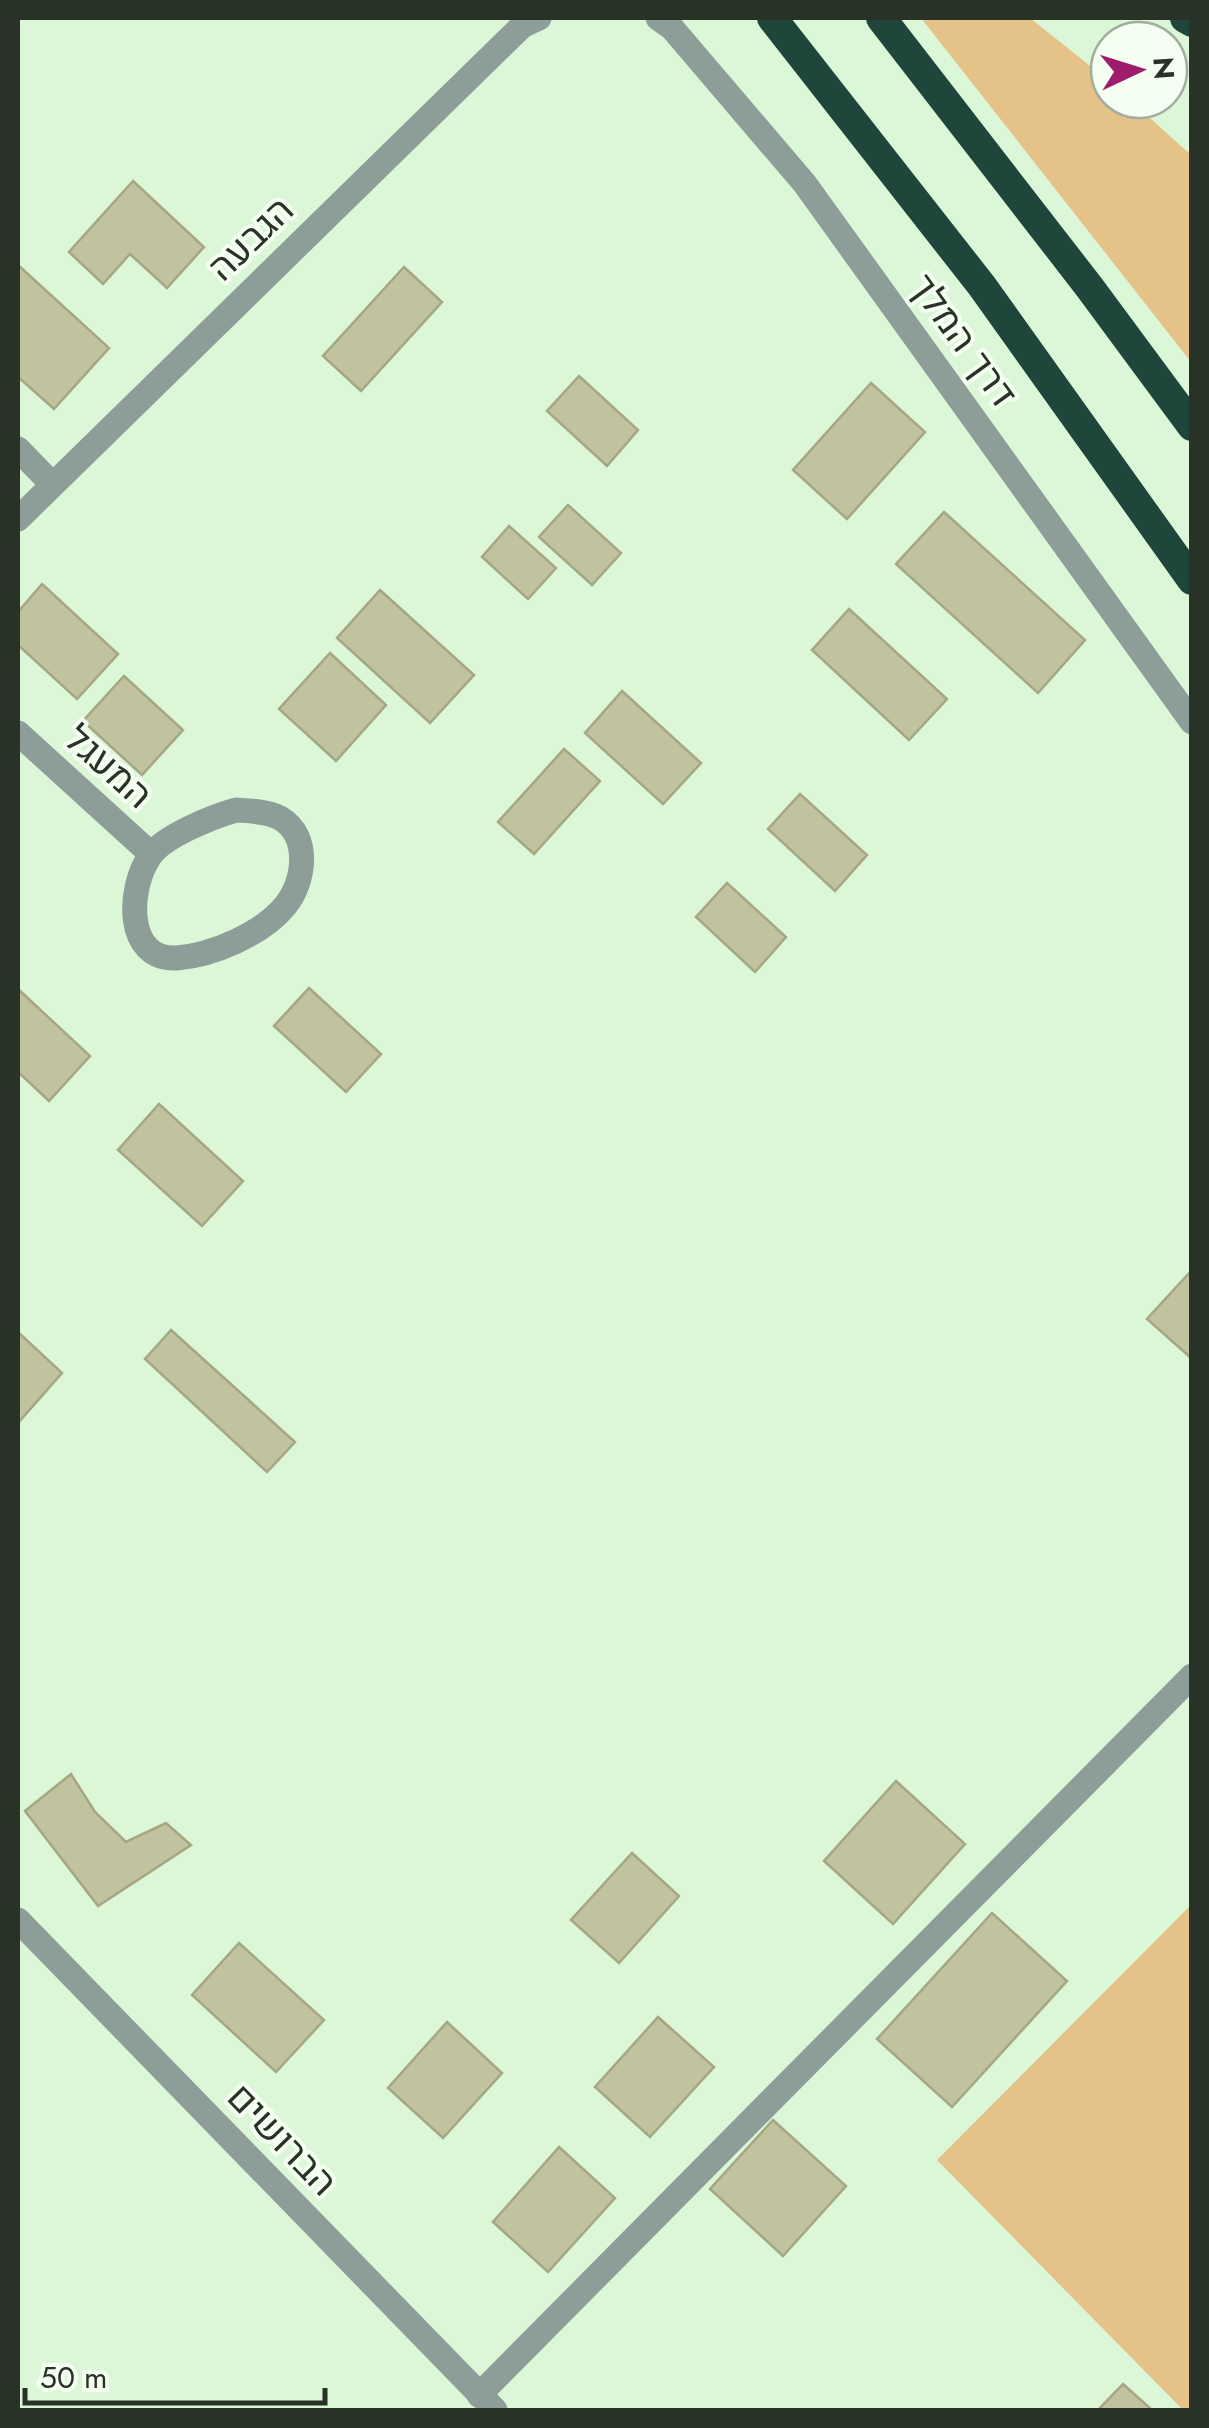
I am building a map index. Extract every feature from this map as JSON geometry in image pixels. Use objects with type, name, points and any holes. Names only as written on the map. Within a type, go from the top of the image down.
[{"type":"highway","points":[[772,18],[982,286],[1192,580]]},
{"type":"highway","points":[[881,18],[1192,426]]},
{"type":"highway","points":[[1185,18],[1192,22]]},
{"type":"street","name":"הגבעה","points":[[18,519],[522,26],[540,18]]},
{"type":"street","name":"דרך המלך","points":[[658,18],[716,77],[805,184],[1192,722]]},
{"type":"street","points":[[18,449],[51,483]]},
{"type":"street","name":"המעגל","points":[[18,733],[151,854]]},
{"type":"street","name":"המעגל","points":[[236,810],[263,812],[282,819],[296,834],[303,860],[298,885],[285,906],[259,928],[194,956],[168,958],[146,945],[133,921],[135,888],[151,854],[204,819],[236,810]]},
{"type":"street","points":[[487,2402],[1192,1676]]},
{"type":"street","name":"הברושים","points":[[18,1920],[487,2402]]},
{"type":"shaded area","points":[[921,18],[1030,18],[1089,65],[1089,120],[1152,120],[1191,155],[1191,362]]},
{"type":"shaded area","points":[[1191,1905],[1192,2410],[1183,2410],[937,2160]]},
{"type":"building","points":[[133,181],[204,247],[167,288],[130,254],[103,284],[69,252]]},
{"type":"building","points":[[18,265],[109,348],[54,409],[18,377]]},
{"type":"building","points":[[404,267],[442,302],[361,391],[323,356]]},
{"type":"building","points":[[579,376],[638,430],[607,466],[547,411]]},
{"type":"building","points":[[871,383],[925,432],[847,519],[793,470]]},
{"type":"building","points":[[568,505],[621,553],[592,585],[539,537]]},
{"type":"building","points":[[944,512],[1085,640],[1038,693],[896,564]]},
{"type":"building","points":[[509,526],[556,568],[528,599],[482,557]]},
{"type":"building","points":[[42,584],[118,654],[77,699],[18,645],[18,612]]},
{"type":"building","points":[[380,590],[474,675],[430,723],[337,638]]},
{"type":"building","points":[[849,609],[947,699],[909,740],[812,650]]},
{"type":"building","points":[[330,653],[386,705],[336,761],[279,709]]},
{"type":"building","points":[[124,676],[183,730],[142,775],[83,721]]},
{"type":"building","points":[[622,691],[701,763],[663,804],[585,733]]},
{"type":"building","points":[[564,749],[600,781],[534,854],[498,822]]},
{"type":"building","points":[[800,794],[867,855],[835,891],[768,829]]},
{"type":"building","points":[[727,883],[786,937],[755,972],[696,917]]},
{"type":"building","points":[[309,988],[381,1054],[346,1092],[274,1026]]},
{"type":"building","points":[[18,989],[90,1056],[49,1101],[18,1072]]},
{"type":"building","points":[[159,1104],[243,1181],[202,1226],[118,1150]]},
{"type":"building","points":[[1192,1270],[1192,1358],[1191,1358],[1147,1319]]},
{"type":"building","points":[[171,1330],[295,1442],[267,1472],[145,1359]]},
{"type":"building","points":[[18,1332],[62,1373],[18,1423]]},
{"type":"building","points":[[71,1774],[95,1812],[126,1842],[166,1823],[191,1845],[98,1906],[25,1811]]},
{"type":"building","points":[[896,1781],[965,1844],[893,1924],[824,1861]]},
{"type":"building","points":[[632,1853],[679,1896],[619,1963],[571,1920]]},
{"type":"building","points":[[992,1913],[1067,1981],[952,2107],[877,2039]]},
{"type":"building","points":[[239,1943],[324,2020],[276,2072],[192,1995]]},
{"type":"building","points":[[658,2017],[714,2067],[650,2137],[595,2087]]},
{"type":"building","points":[[447,2022],[502,2073],[443,2138],[388,2088]]},
{"type":"building","points":[[773,2120],[846,2186],[783,2256],[710,2189]]},
{"type":"building","points":[[559,2147],[615,2198],[548,2272],[493,2222]]},
{"type":"building","points":[[1123,2384],[1152,2410],[1098,2410]]}]
